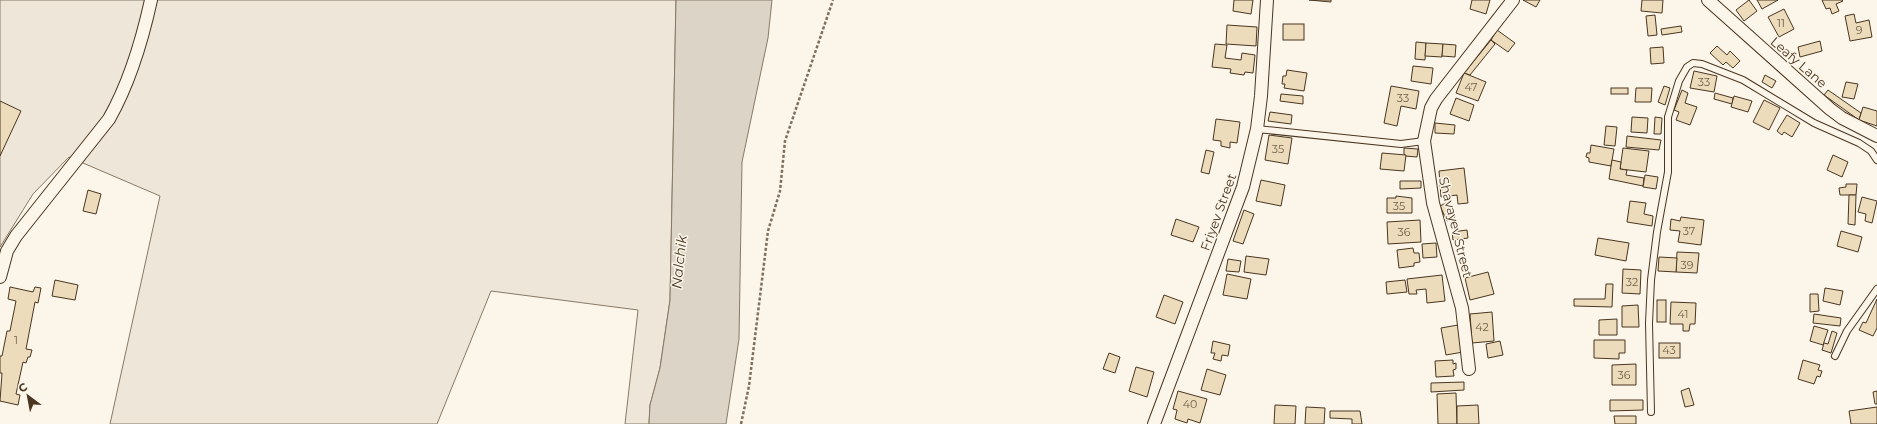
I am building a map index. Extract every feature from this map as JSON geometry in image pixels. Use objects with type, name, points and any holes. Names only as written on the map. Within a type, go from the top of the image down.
[{"type":"street","points":[[0,274],[8,251],[16,236],[113,112],[133,68],[152,0]]},
{"type":"street","name":"Friyev Street","points":[[1154,424],[1243,187],[1257,129],[1265,50],[1267,0]]},
{"type":"street","name":"Shavayev Street","points":[[1469,369],[1462,308],[1433,203],[1424,141],[1430,114],[1436,99],[1513,0]]},
{"type":"street","name":"Leafy Lane","points":[[1708,0],[1830,109],[1842,118],[1877,136]]},
{"type":"lane","points":[[1651,412],[1651,280],[1657,232],[1668,172],[1668,118],[1679,81],[1687,67],[1694,63],[1702,64],[1743,80],[1814,123],[1859,143],[1871,151],[1877,160]]},
{"type":"lane","points":[[1257,129],[1401,144],[1424,141]]},
{"type":"lane","points":[[1835,356],[1848,331],[1877,289]]},
{"type":"path","points":[[742,424],[749,386],[768,231],[780,191],[785,142],[833,0]]},
{"type":"shaded area","points":[[0,0],[676,0],[670,300],[660,368],[650,405],[649,424],[625,424],[638,310],[491,291],[437,424],[110,424],[160,196],[69,157],[33,194],[0,247]]},
{"type":"water","name":"Nalchik","points":[[676,0],[772,0],[768,38],[742,162],[739,339],[726,424],[649,424],[650,405],[660,368],[670,300]]},
{"type":"building","points":[[1234,0],[1253,0],[1251,14],[1233,11]]},
{"type":"building","points":[[1309,0],[1331,0],[1331,2]]},
{"type":"building","points":[[1472,0],[1490,0],[1486,14],[1470,9]]},
{"type":"building","points":[[1523,0],[1540,0],[1536,7]]},
{"type":"building","points":[[1642,0],[1663,0],[1662,13],[1641,11]]},
{"type":"building","points":[[1749,0],[1757,11],[1744,21],[1736,10]]},
{"type":"building","points":[[1757,0],[1778,0],[1762,9]]},
{"type":"building","points":[[1822,0],[1843,1],[1836,4],[1839,11],[1832,14],[1830,8],[1826,9]]},
{"type":"building","points":[[1784,9],[1794,29],[1779,37],[1768,17]]},
{"type":"building","points":[[1854,14],[1856,23],[1869,20],[1872,37],[1850,41],[1845,16]]},
{"type":"building","points":[[1655,15],[1657,35],[1648,36],[1646,16]]},
{"type":"building","points":[[1283,24],[1304,24],[1304,40],[1283,40]]},
{"type":"building","points":[[1227,25],[1257,27],[1256,46],[1226,44]]},
{"type":"building","points":[[1681,26],[1682,32],[1662,35],[1661,29]]},
{"type":"building","points":[[1497,30],[1515,43],[1508,52],[1491,40]]},
{"type":"building","points":[[1491,40],[1495,44],[1470,75],[1464,73]]},
{"type":"building","points":[[1820,41],[1822,51],[1800,57],[1798,47]]},
{"type":"building","points":[[1416,42],[1426,43],[1425,60],[1415,59]]},
{"type":"building","points":[[1426,43],[1443,44],[1442,57],[1425,56]]},
{"type":"building","points":[[1215,44],[1227,45],[1225,58],[1241,60],[1242,53],[1255,55],[1253,73],[1245,72],[1244,75],[1230,73],[1231,69],[1212,67]]},
{"type":"building","points":[[1443,44],[1456,45],[1455,57],[1442,56]]},
{"type":"building","points":[[1717,46],[1727,55],[1730,51],[1740,61],[1733,68],[1726,62],[1723,65],[1710,53]]},
{"type":"building","points":[[1663,47],[1664,63],[1651,64],[1650,48]]},
{"type":"building","points":[[1413,66],[1433,68],[1431,84],[1411,81]]},
{"type":"building","points":[[1287,70],[1307,73],[1304,91],[1284,88],[1285,84],[1282,84],[1283,76],[1286,76]]},
{"type":"building","points":[[1694,71],[1717,76],[1714,92],[1690,88]]},
{"type":"building","points":[[1464,73],[1486,82],[1478,101],[1456,93]]},
{"type":"building","points":[[1765,75],[1776,81],[1772,88],[1762,82]]},
{"type":"building","points":[[1846,82],[1858,84],[1854,99],[1842,97]]},
{"type":"building","points":[[1391,86],[1419,91],[1416,109],[1401,106],[1397,126],[1384,123]]},
{"type":"building","points":[[1664,86],[1670,88],[1665,105],[1658,102]]},
{"type":"building","points":[[1611,88],[1628,88],[1628,94],[1611,94]]},
{"type":"building","points":[[1636,88],[1652,88],[1651,102],[1635,102]]},
{"type":"building","points":[[1682,90],[1688,93],[1685,103],[1697,107],[1690,125],[1676,120],[1679,112],[1674,110]]},
{"type":"building","points":[[1828,90],[1861,113],[1859,120],[1824,95]]},
{"type":"building","points":[[1715,93],[1733,98],[1732,104],[1714,99]]},
{"type":"building","points":[[1281,94],[1303,96],[1303,104],[1280,101]]},
{"type":"building","points":[[1734,96],[1752,101],[1748,112],[1731,107]]},
{"type":"building","points":[[1456,98],[1474,105],[1469,121],[1450,114]]},
{"type":"building","points":[[1764,100],[1780,108],[1769,130],[1753,122]]},
{"type":"building","points":[[0,101],[21,111],[0,156]]},
{"type":"building","points":[[1863,107],[1877,111],[1877,126],[1859,120]]},
{"type":"building","points":[[1270,112],[1292,115],[1291,124],[1268,121]]},
{"type":"building","points":[[1787,115],[1800,123],[1792,137],[1784,132],[1782,135],[1777,131]]},
{"type":"building","points":[[1632,117],[1648,118],[1647,133],[1631,132]]},
{"type":"building","points":[[1655,117],[1662,118],[1661,134],[1654,134]]},
{"type":"building","points":[[1216,119],[1240,122],[1237,143],[1230,142],[1230,148],[1221,146],[1221,141],[1213,140]]},
{"type":"building","points":[[1435,123],[1455,125],[1454,134],[1435,133]]},
{"type":"building","points":[[1606,126],[1617,127],[1615,146],[1604,145]]},
{"type":"building","points":[[1269,135],[1292,138],[1288,164],[1265,160]]},
{"type":"building","points":[[1627,136],[1661,140],[1659,150],[1626,147]]},
{"type":"building","points":[[1591,145],[1614,149],[1611,166],[1589,162],[1589,158],[1586,157],[1587,153],[1590,153]]},
{"type":"building","points":[[1404,148],[1418,149],[1417,157],[1405,156]]},
{"type":"building","points":[[1623,148],[1649,151],[1646,172],[1620,169]]},
{"type":"building","points":[[1206,150],[1214,152],[1209,174],[1201,172]]},
{"type":"building","points":[[1382,153],[1406,155],[1404,171],[1380,169]]},
{"type":"building","points":[[1833,155],[1848,162],[1842,177],[1827,170]]},
{"type":"building","points":[[1612,160],[1621,162],[1620,169],[1627,170],[1626,175],[1644,178],[1643,186],[1609,179]]},
{"type":"building","points":[[1464,168],[1468,203],[1458,204],[1457,195],[1441,197],[1439,171]]},
{"type":"building","points":[[1645,175],[1658,177],[1656,189],[1643,187]]},
{"type":"building","points":[[1261,180],[1285,185],[1281,206],[1256,201]]},
{"type":"building","points":[[1400,181],[1421,181],[1421,188],[1400,189]]},
{"type":"building","points":[[1846,184],[1857,184],[1856,195],[1840,195],[1839,188],[1846,187]]},
{"type":"building","points":[[88,190],[101,194],[96,214],[83,211]]},
{"type":"building","points":[[1849,195],[1856,195],[1855,225],[1848,224]]},
{"type":"building","points":[[1396,196],[1412,198],[1412,213],[1387,213],[1387,198],[1396,198]]},
{"type":"building","points":[[1862,197],[1877,201],[1872,223],[1865,221],[1866,214],[1858,212]]},
{"type":"building","points":[[1630,201],[1646,203],[1644,214],[1653,216],[1652,226],[1627,222]]},
{"type":"building","points":[[1448,202],[1455,217],[1447,221],[1440,206]]},
{"type":"building","points":[[1244,210],[1254,214],[1243,244],[1233,241]]},
{"type":"building","points":[[1681,217],[1704,220],[1701,245],[1678,242],[1680,231],[1670,230],[1671,219],[1680,221]]},
{"type":"building","points":[[1176,219],[1199,227],[1193,242],[1171,235]]},
{"type":"building","points":[[1420,220],[1421,242],[1388,244],[1387,222]]},
{"type":"building","points":[[1467,230],[1468,238],[1453,240],[1452,232]]},
{"type":"building","points":[[1841,231],[1862,237],[1858,252],[1837,246]]},
{"type":"building","points":[[1598,238],[1629,243],[1626,261],[1595,255]]},
{"type":"building","points":[[1436,243],[1437,257],[1423,258],[1422,244]]},
{"type":"building","points":[[1413,248],[1414,253],[1419,253],[1420,262],[1414,263],[1414,266],[1399,268],[1397,250]]},
{"type":"building","points":[[1677,252],[1699,253],[1697,273],[1676,272]]},
{"type":"building","points":[[1246,256],[1269,259],[1266,275],[1244,272]]},
{"type":"building","points":[[1659,257],[1677,258],[1676,272],[1658,271]]},
{"type":"building","points":[[1228,259],[1241,261],[1239,272],[1226,271]]},
{"type":"building","points":[[1623,269],[1641,270],[1640,294],[1622,293]]},
{"type":"building","points":[[1488,272],[1494,294],[1470,300],[1465,278]]},
{"type":"building","points":[[1227,274],[1251,279],[1247,299],[1223,295]]},
{"type":"building","points":[[1442,275],[1445,301],[1427,303],[1426,289],[1416,290],[1417,294],[1409,294],[1407,279]]},
{"type":"building","points":[[55,280],[78,285],[75,300],[52,296]]},
{"type":"building","points":[[1405,280],[1407,292],[1387,294],[1386,282]]},
{"type":"building","points":[[1606,284],[1613,284],[1612,307],[1574,306],[1574,299],[1605,299]]},
{"type":"building","points":[[10,287],[33,292],[35,287],[41,288],[38,303],[35,302],[26,349],[32,350],[26,363],[23,362],[16,394],[20,395],[18,405],[0,401],[2,373],[0,373],[0,356],[2,356],[7,331],[10,331],[16,301],[8,299]]},
{"type":"building","points":[[1825,288],[1843,291],[1840,305],[1823,301]]},
{"type":"building","points":[[1810,294],[1818,294],[1819,311],[1810,312]]},
{"type":"building","points":[[1164,295],[1183,302],[1175,324],[1156,317]]},
{"type":"building","points":[[1877,299],[1877,328],[1873,336],[1859,330],[1863,322],[1866,323]]},
{"type":"building","points":[[1657,300],[1666,300],[1666,322],[1657,322]]},
{"type":"building","points":[[1671,302],[1696,303],[1695,324],[1690,324],[1689,331],[1683,331],[1683,324],[1670,324]]},
{"type":"building","points":[[1638,305],[1639,327],[1622,327],[1622,306]]},
{"type":"building","points":[[1492,312],[1494,341],[1472,343],[1470,314]]},
{"type":"building","points":[[1814,314],[1841,318],[1840,326],[1813,323]]},
{"type":"building","points":[[1617,319],[1617,335],[1599,335],[1599,320]]},
{"type":"building","points":[[1458,325],[1463,352],[1446,355],[1441,328]]},
{"type":"building","points":[[1814,326],[1828,330],[1823,345],[1810,341]]},
{"type":"building","points":[[1832,331],[1837,333],[1831,353],[1822,350],[1824,343],[1828,344]]},
{"type":"building","points":[[1594,340],[1625,340],[1625,353],[1619,353],[1619,359],[1594,358]]},
{"type":"building","points":[[1213,341],[1230,345],[1228,356],[1222,355],[1221,361],[1213,359],[1215,353],[1211,353]]},
{"type":"building","points":[[1500,341],[1503,355],[1488,358],[1486,344]]},
{"type":"building","points":[[1659,343],[1680,343],[1680,358],[1659,358]]},
{"type":"building","points":[[1109,353],[1120,357],[1115,373],[1103,369]]},
{"type":"building","points":[[1453,360],[1453,364],[1456,363],[1456,369],[1453,370],[1454,376],[1436,377],[1435,361]]},
{"type":"building","points":[[1803,360],[1820,365],[1818,370],[1822,371],[1820,377],[1817,376],[1814,384],[1798,379]]},
{"type":"building","points":[[1636,364],[1636,385],[1612,385],[1612,365]]},
{"type":"building","points":[[1136,367],[1154,372],[1147,397],[1129,391]]},
{"type":"building","points":[[1207,369],[1226,375],[1220,395],[1201,390]]},
{"type":"building","points":[[1464,382],[1464,390],[1431,392],[1431,383]]},
{"type":"building","points":[[1689,388],[1694,405],[1685,407],[1681,391]]},
{"type":"building","points":[[1178,391],[1207,399],[1200,423],[1188,419],[1187,423],[1175,419],[1177,410],[1173,409]]},
{"type":"building","points":[[1877,391],[1877,404],[1875,404],[1873,392]]},
{"type":"building","points":[[1456,393],[1457,424],[1438,424],[1437,394]]},
{"type":"building","points":[[1610,400],[1643,400],[1643,410],[1610,411]]},
{"type":"building","points":[[1275,405],[1296,406],[1295,424],[1274,424]]},
{"type":"building","points":[[1478,405],[1479,424],[1457,424],[1457,406]]},
{"type":"building","points":[[1306,407],[1325,408],[1324,424],[1305,424]]},
{"type":"building","points":[[1877,407],[1877,424],[1851,424],[1849,411]]},
{"type":"building","points":[[1330,411],[1360,411],[1362,424],[1352,424],[1352,419],[1330,418]]},
{"type":"building","points":[[1614,416],[1636,416],[1636,424],[1615,424]]}]
